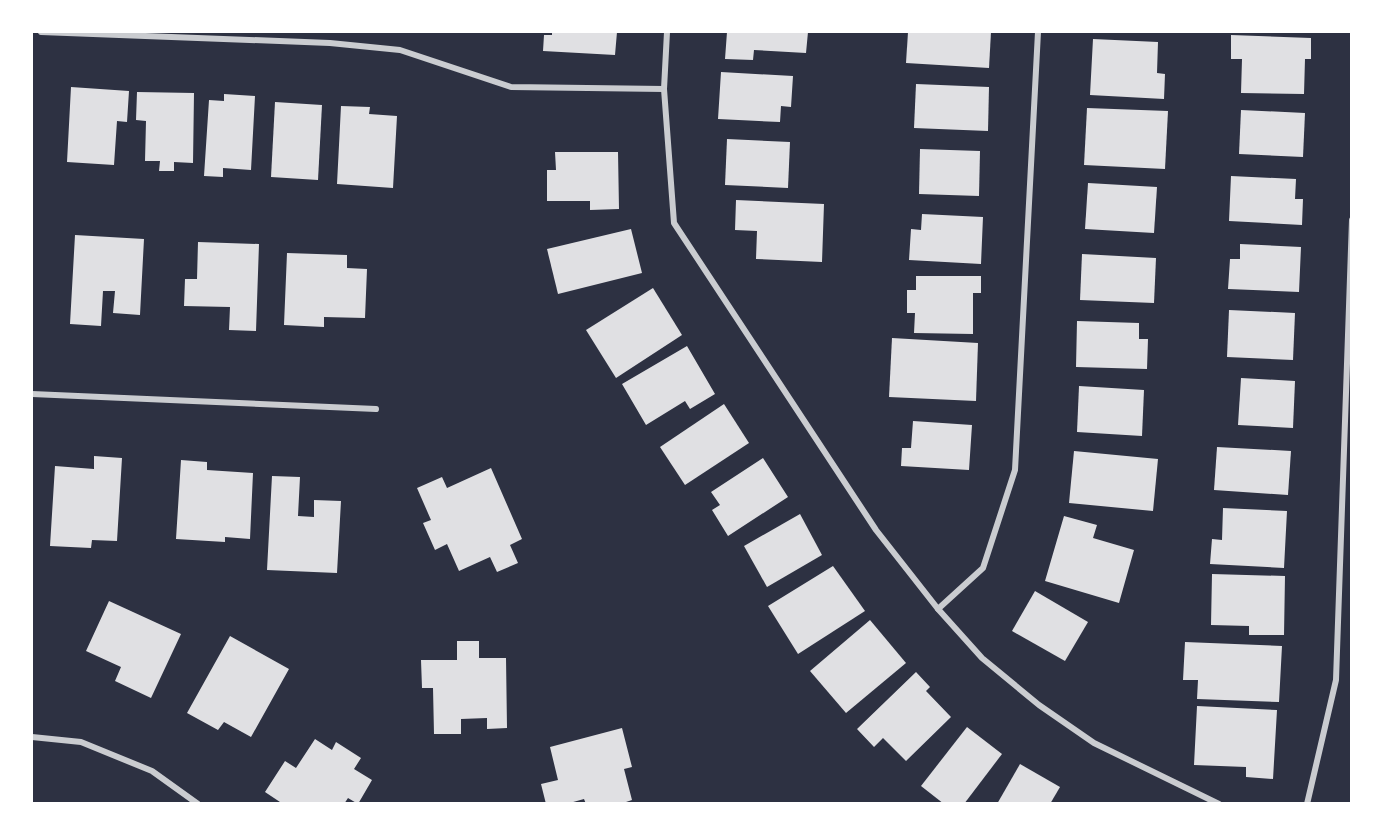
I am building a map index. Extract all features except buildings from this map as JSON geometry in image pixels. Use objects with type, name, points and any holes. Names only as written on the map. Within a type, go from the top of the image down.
[{"type":"street","points":[[40,32],[330,43],[400,50],[511,87],[664,89]]},
{"type":"street","points":[[667,32],[664,89],[674,223],[876,530],[938,609],[982,658],[1039,705],[1095,743],[1219,804]]},
{"type":"street","points":[[938,609],[983,568],[1015,470],[1038,32]]},
{"type":"street","points":[[1307,804],[1336,680],[1352,220]]},
{"type":"street","points":[[32,394],[376,409]]},
{"type":"street","points":[[32,737],[81,742],[152,771],[198,804]]}]
